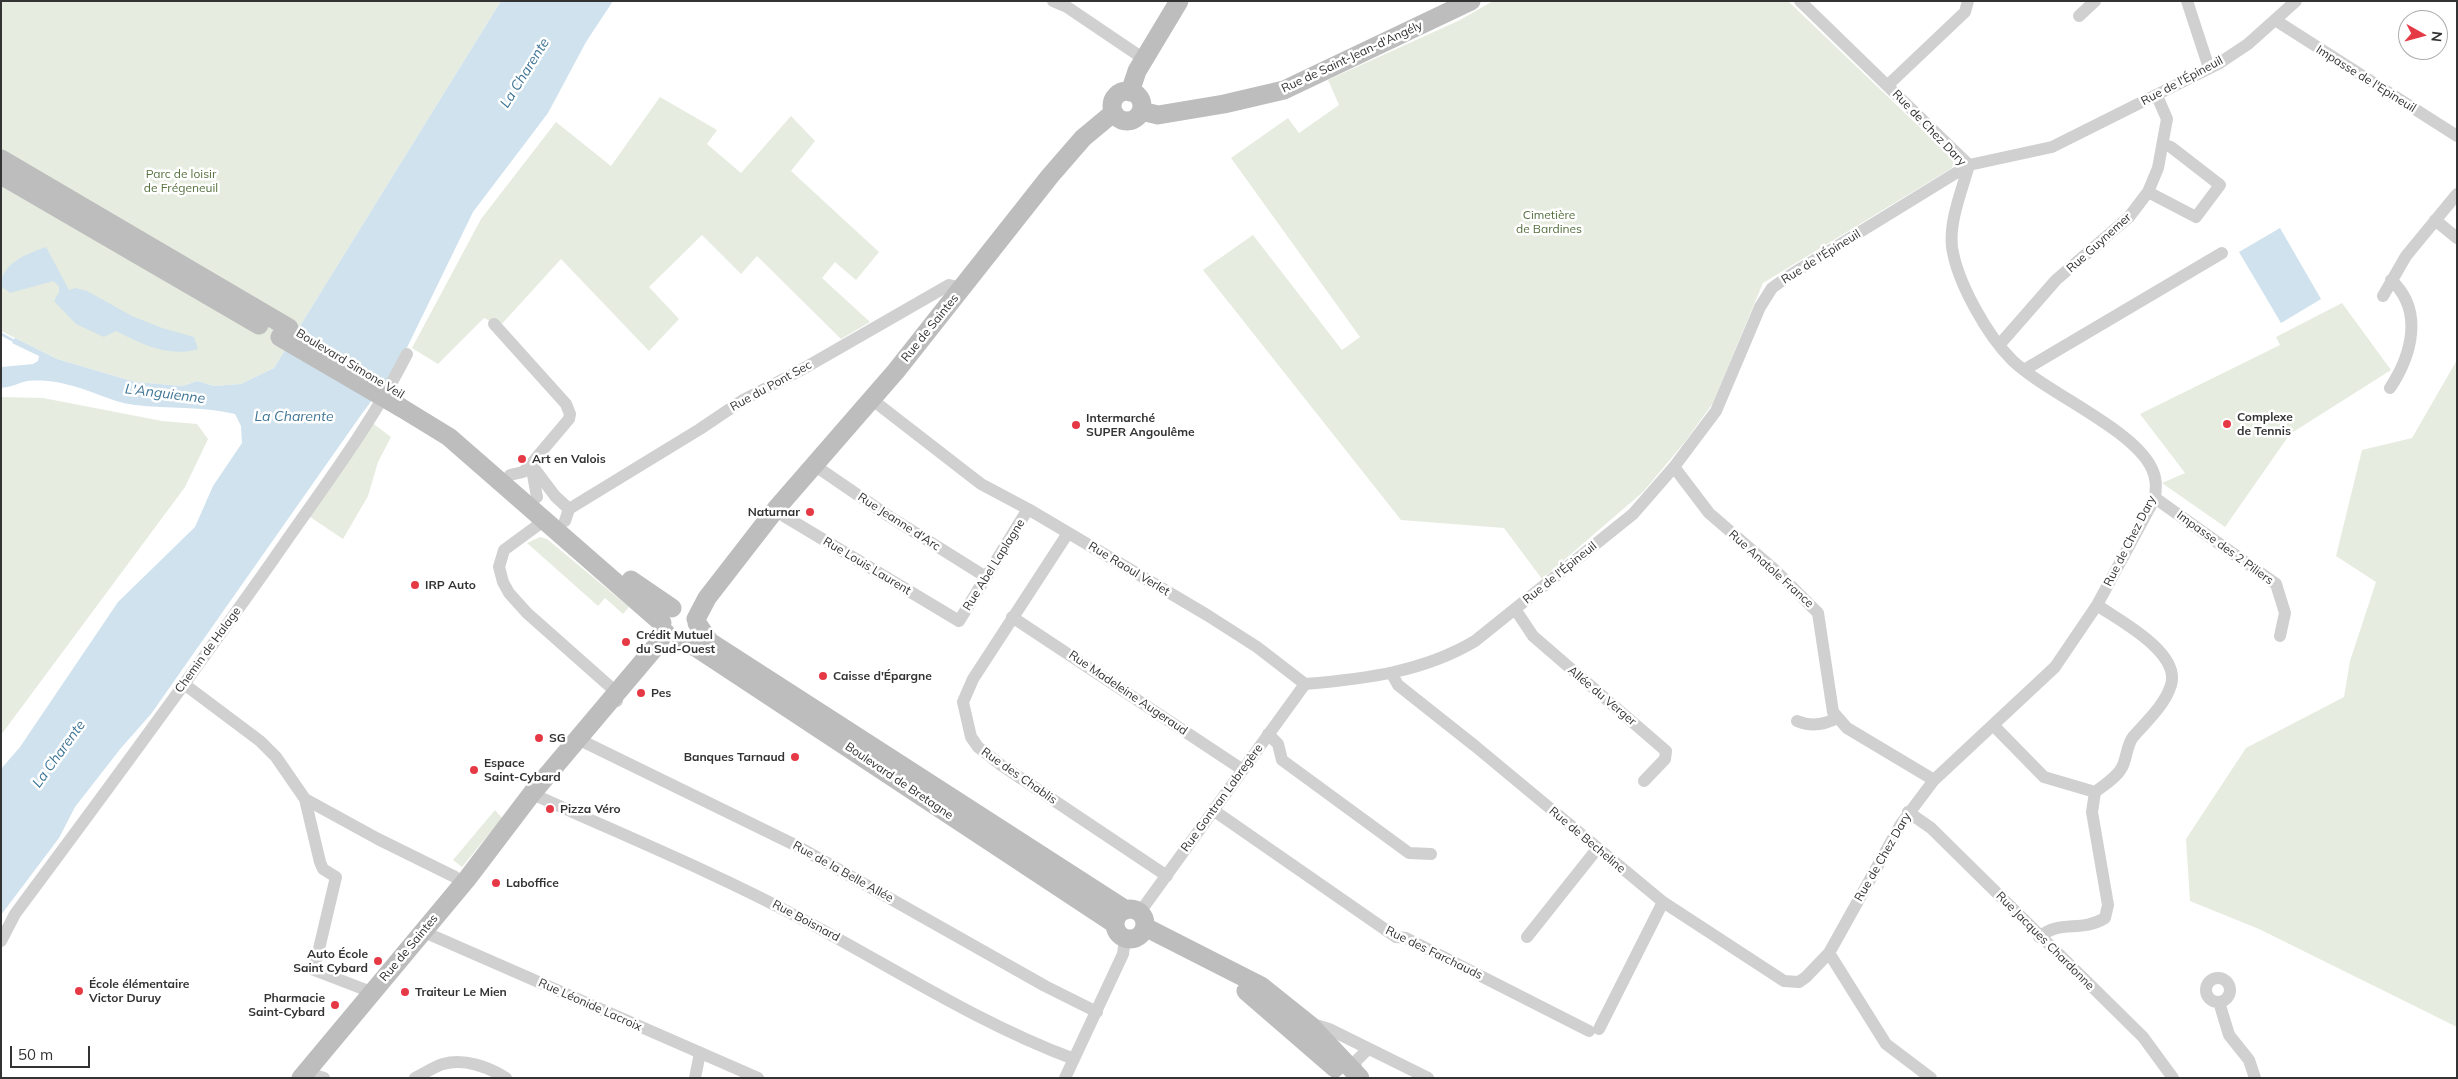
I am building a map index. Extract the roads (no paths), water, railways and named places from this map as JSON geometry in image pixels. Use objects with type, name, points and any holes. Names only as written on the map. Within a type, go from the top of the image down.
[{"type":"main road","points":[[1130,92],[1136,71],[1179,1]]},
{"type":"main road","name":"Rue de Saint-Jean-d'Angély","points":[[1141,111],[1158,115],[1224,104],[1284,90],[1471,1]]},
{"type":"main road","points":[[1121,92],[1130,92],[1138,97],[1141,111],[1136,118],[1128,122],[1119,119],[1113,112],[1114,99],[1121,92]]},
{"type":"main road","name":"Rue de Saintes","points":[[303,1075],[616,698],[679,624],[708,598],[776,509],[896,370],[1050,176],[1083,138],[1113,112]]},
{"type":"main road","name":"Boulevard Simone Veil","points":[[1,159],[285,333],[402,402],[448,424],[537,497],[567,515],[628,578],[679,624]]},
{"type":"main road","name":"Boulevard Simone Veil","points":[[1,174],[285,333]]},
{"type":"main road","name":"Boulevard Simone Veil","points":[[402,402],[449,437],[545,520],[679,624]]},
{"type":"main road","name":"Boulevard de Bretagne","points":[[679,624],[705,654],[1132,925],[1254,996],[1308,1043],[1353,1076]]},
{"type":"main road","name":"Rue de Saintes","points":[[535,794],[584,742],[616,698]]},
{"type":"main road","name":"Boulevard de Bretagne","points":[[1132,925],[1261,986],[1311,1026],[1353,1076]]},
{"type":"street","points":[[1053,1],[1069,4],[1144,59]]},
{"type":"street","name":"Rue de Chez Dary","points":[[1799,982],[1829,953],[1908,812],[1934,780],[1992,724],[2056,667],[2097,605],[2155,498],[2156,483],[2152,468],[2136,447],[2024,370],[2011,359],[1987,328],[1965,290],[1952,246],[1956,213],[1969,165],[1800,1]]},
{"type":"street","points":[[1888,85],[1965,12],[1968,1]]},
{"type":"street","points":[[2079,16],[2095,1]]},
{"type":"street","points":[[2186,1],[2210,68]]},
{"type":"street","name":"Rue de l'Épineuil","points":[[1398,672],[1452,654],[1475,641],[1633,514],[1674,467],[1716,410],[1760,306],[1772,288],[1969,165],[2052,147],[2210,68],[2248,44],[2296,1]]},
{"type":"street","name":"Impasse de l'Epineuil","points":[[2275,20],[2457,136]]},
{"type":"street","name":"Rue Guynemer","points":[[2000,344],[2056,280],[2129,217],[2148,192],[2158,168],[2167,119],[2157,96]]},
{"type":"street","points":[[2148,192],[2196,217],[2220,185],[2171,147],[2163,144]]},
{"type":"street","points":[[2383,296],[2406,256],[2457,194]]},
{"type":"street","points":[[2436,220],[2457,238]]},
{"type":"street","points":[[2024,370],[2222,253]]},
{"type":"street","points":[[2390,388],[2402,370],[2413,329],[2413,321],[2403,293],[2391,280]]},
{"type":"street","name":"Rue du Pont Sec","points":[[567,515],[743,400],[801,370],[949,285],[962,288]]},
{"type":"street","points":[[494,324],[566,404],[570,414],[569,419],[531,464],[523,472],[510,475]]},
{"type":"street","name":"Chemin de Halage","points":[[1,941],[15,914],[184,684],[378,408],[407,354]]},
{"type":"street","name":"Rue Raoul Verlet","points":[[870,398],[981,484],[1028,508],[1207,615],[1257,647],[1305,684]]},
{"type":"street","points":[[531,464],[567,515]]},
{"type":"street","points":[[531,464],[537,497]]},
{"type":"street","name":"Rue Jeanne d'Arc","points":[[814,465],[986,577]]},
{"type":"street","name":"Rue Anatole France","points":[[1674,467],[1709,513],[1775,570],[1818,613],[1832,703],[1837,718]]},
{"type":"street","name":"Impasse des 2 Piliers","points":[[2155,498],[2276,584],[2285,613],[2280,636]]},
{"type":"street","name":"Rue Abel Laplagne","points":[[959,621],[1028,508]]},
{"type":"street","name":"Rue Louis Laurent","points":[[776,509],[784,516],[959,621]]},
{"type":"street","points":[[545,520],[504,550],[499,567],[503,582],[509,593],[522,608],[616,698]]},
{"type":"street","name":"Rue des Chablis","points":[[1068,532],[973,679],[963,702],[971,737],[978,747],[1001,765],[1167,876]]},
{"type":"street","points":[[2039,937],[2050,928],[2093,925],[2105,918],[2108,905],[2092,812],[2094,792],[2121,770],[2131,740],[2157,710],[2171,684],[2171,670],[2160,650],[2097,605]]},
{"type":"street","name":"Allée du Verger","points":[[1516,609],[1533,636],[1666,751],[1665,759],[1644,781]]},
{"type":"street","name":"Rue Madeleine Augeraud","points":[[1012,617],[1243,770]]},
{"type":"street","points":[[1305,684],[1398,672]]},
{"type":"street","name":"Rue de Becheline","points":[[1398,672],[1398,685],[1476,746],[1597,849],[1663,902],[1784,981],[1799,982]]},
{"type":"street","points":[[184,684],[260,741],[276,757],[305,800],[320,862],[323,869],[336,877],[314,970],[366,990],[370,994]]},
{"type":"street","name":"Rue Gontran Labregère","points":[[1065,1078],[1123,954],[1132,925],[1305,684]]},
{"type":"street","points":[[1798,721],[1815,725],[1837,718],[1847,728],[1934,780]]},
{"type":"street","points":[[1992,724],[2044,776],[2094,792]]},
{"type":"street","points":[[1268,734],[1278,744],[1282,760],[1409,853],[1431,854]]},
{"type":"street","name":"Rue de la Belle Allée","points":[[584,742],[797,846],[1046,986],[1097,1012]]},
{"type":"street","name":"Rue Boisnard","points":[[535,794],[722,878],[827,932],[952,1003],[1074,1059]]},
{"type":"street","points":[[305,800],[455,877],[463,884]]},
{"type":"street","name":"Rue des Farchauds","points":[[1214,810],[1396,937],[1406,938],[1594,1030],[1663,902]]},
{"type":"street","name":"Rue Jacques Chardonne","points":[[1908,812],[1931,828],[2039,937],[2147,1041],[2173,1078]]},
{"type":"street","points":[[1527,937],[1597,849]]},
{"type":"street","name":"Rue Léonide Lacroix","points":[[424,929],[437,937],[758,1078]]},
{"type":"street","points":[[1829,953],[1876,1031],[1886,1044],[1912,1072],[1931,1078]]},
{"type":"street","points":[[2219,1002],[2229,1035],[2249,1060],[2255,1078]]},
{"type":"street","points":[[1311,1026],[1316,1025],[1329,1029],[1428,1078]]},
{"type":"street","points":[[1353,1076],[1356,1061],[1368,1049]]},
{"type":"street","points":[[695,1078],[700,1053]]},
{"type":"street","points":[[415,1078],[443,1064],[456,1062],[476,1064],[506,1078]]},
{"type":"street","points":[[303,1075],[324,1078]]},
{"type":"water","name":"La Charente","points":[[501,1],[613,1],[586,42],[548,113],[473,212],[399,364],[361,415],[151,714],[121,748],[75,807],[59,838],[1,915],[1,769],[20,747],[118,602],[195,527],[213,486],[242,443],[241,426],[235,414],[222,411],[135,405],[74,386],[50,381],[28,381],[1,388],[1,367],[33,364],[38,361],[39,356],[12,343],[15,338],[57,359],[135,382],[183,386],[197,381],[214,386],[241,384],[274,368]]},
{"type":"water","points":[[2280,228],[2321,299],[2281,323],[2239,252]]},
{"type":"water","points":[[46,247],[69,290],[75,288],[87,291],[132,316],[162,328],[194,337],[198,349],[177,352],[166,351],[135,341],[116,331],[104,337],[76,324],[54,301],[59,292],[59,286],[53,281],[10,293],[1,286],[5,271],[10,265],[23,256]]},
{"type":"waterway","name":"L'Anguienne","points":[[1,334],[16,342]]},
{"type":"place","name":"Complexe de Tennis","points":[[2227,424]]},
{"type":"place","name":"Intermarché SUPER Angoulême","points":[[1076,425]]},
{"type":"place","name":"Art en Valois","points":[[522,459]]},
{"type":"place","name":"Naturnar","points":[[810,512]]},
{"type":"place","name":"IRP Auto","points":[[415,585]]},
{"type":"place","name":"Crédit Mutuel du Sud-Ouest","points":[[626,642]]},
{"type":"place","name":"Caisse d'Épargne","points":[[823,676]]},
{"type":"place","name":"Pes","points":[[641,693]]},
{"type":"place","name":"SG","points":[[539,738]]},
{"type":"place","name":"Banques Tarnaud","points":[[795,757]]},
{"type":"place","name":"Espace Saint-Cybard","points":[[474,770]]},
{"type":"place","name":"Pizza Véro","points":[[550,809]]},
{"type":"place","name":"Laboffice","points":[[496,883]]},
{"type":"place","name":"Auto École Saint Cybard","points":[[378,961]]},
{"type":"place","name":"École élémentaire Victor Duruy","points":[[79,991]]},
{"type":"place","name":"Traiteur Le Mien","points":[[405,992]]},
{"type":"place","name":"Pharmacie Saint-Cybard","points":[[335,1005]]},
{"type":"park label","name":"Parc de loisir de Frégeneuil","points":[[181,181]]},
{"type":"park label","name":"Cimetière de Bardines","points":[[1549,222]]}]
